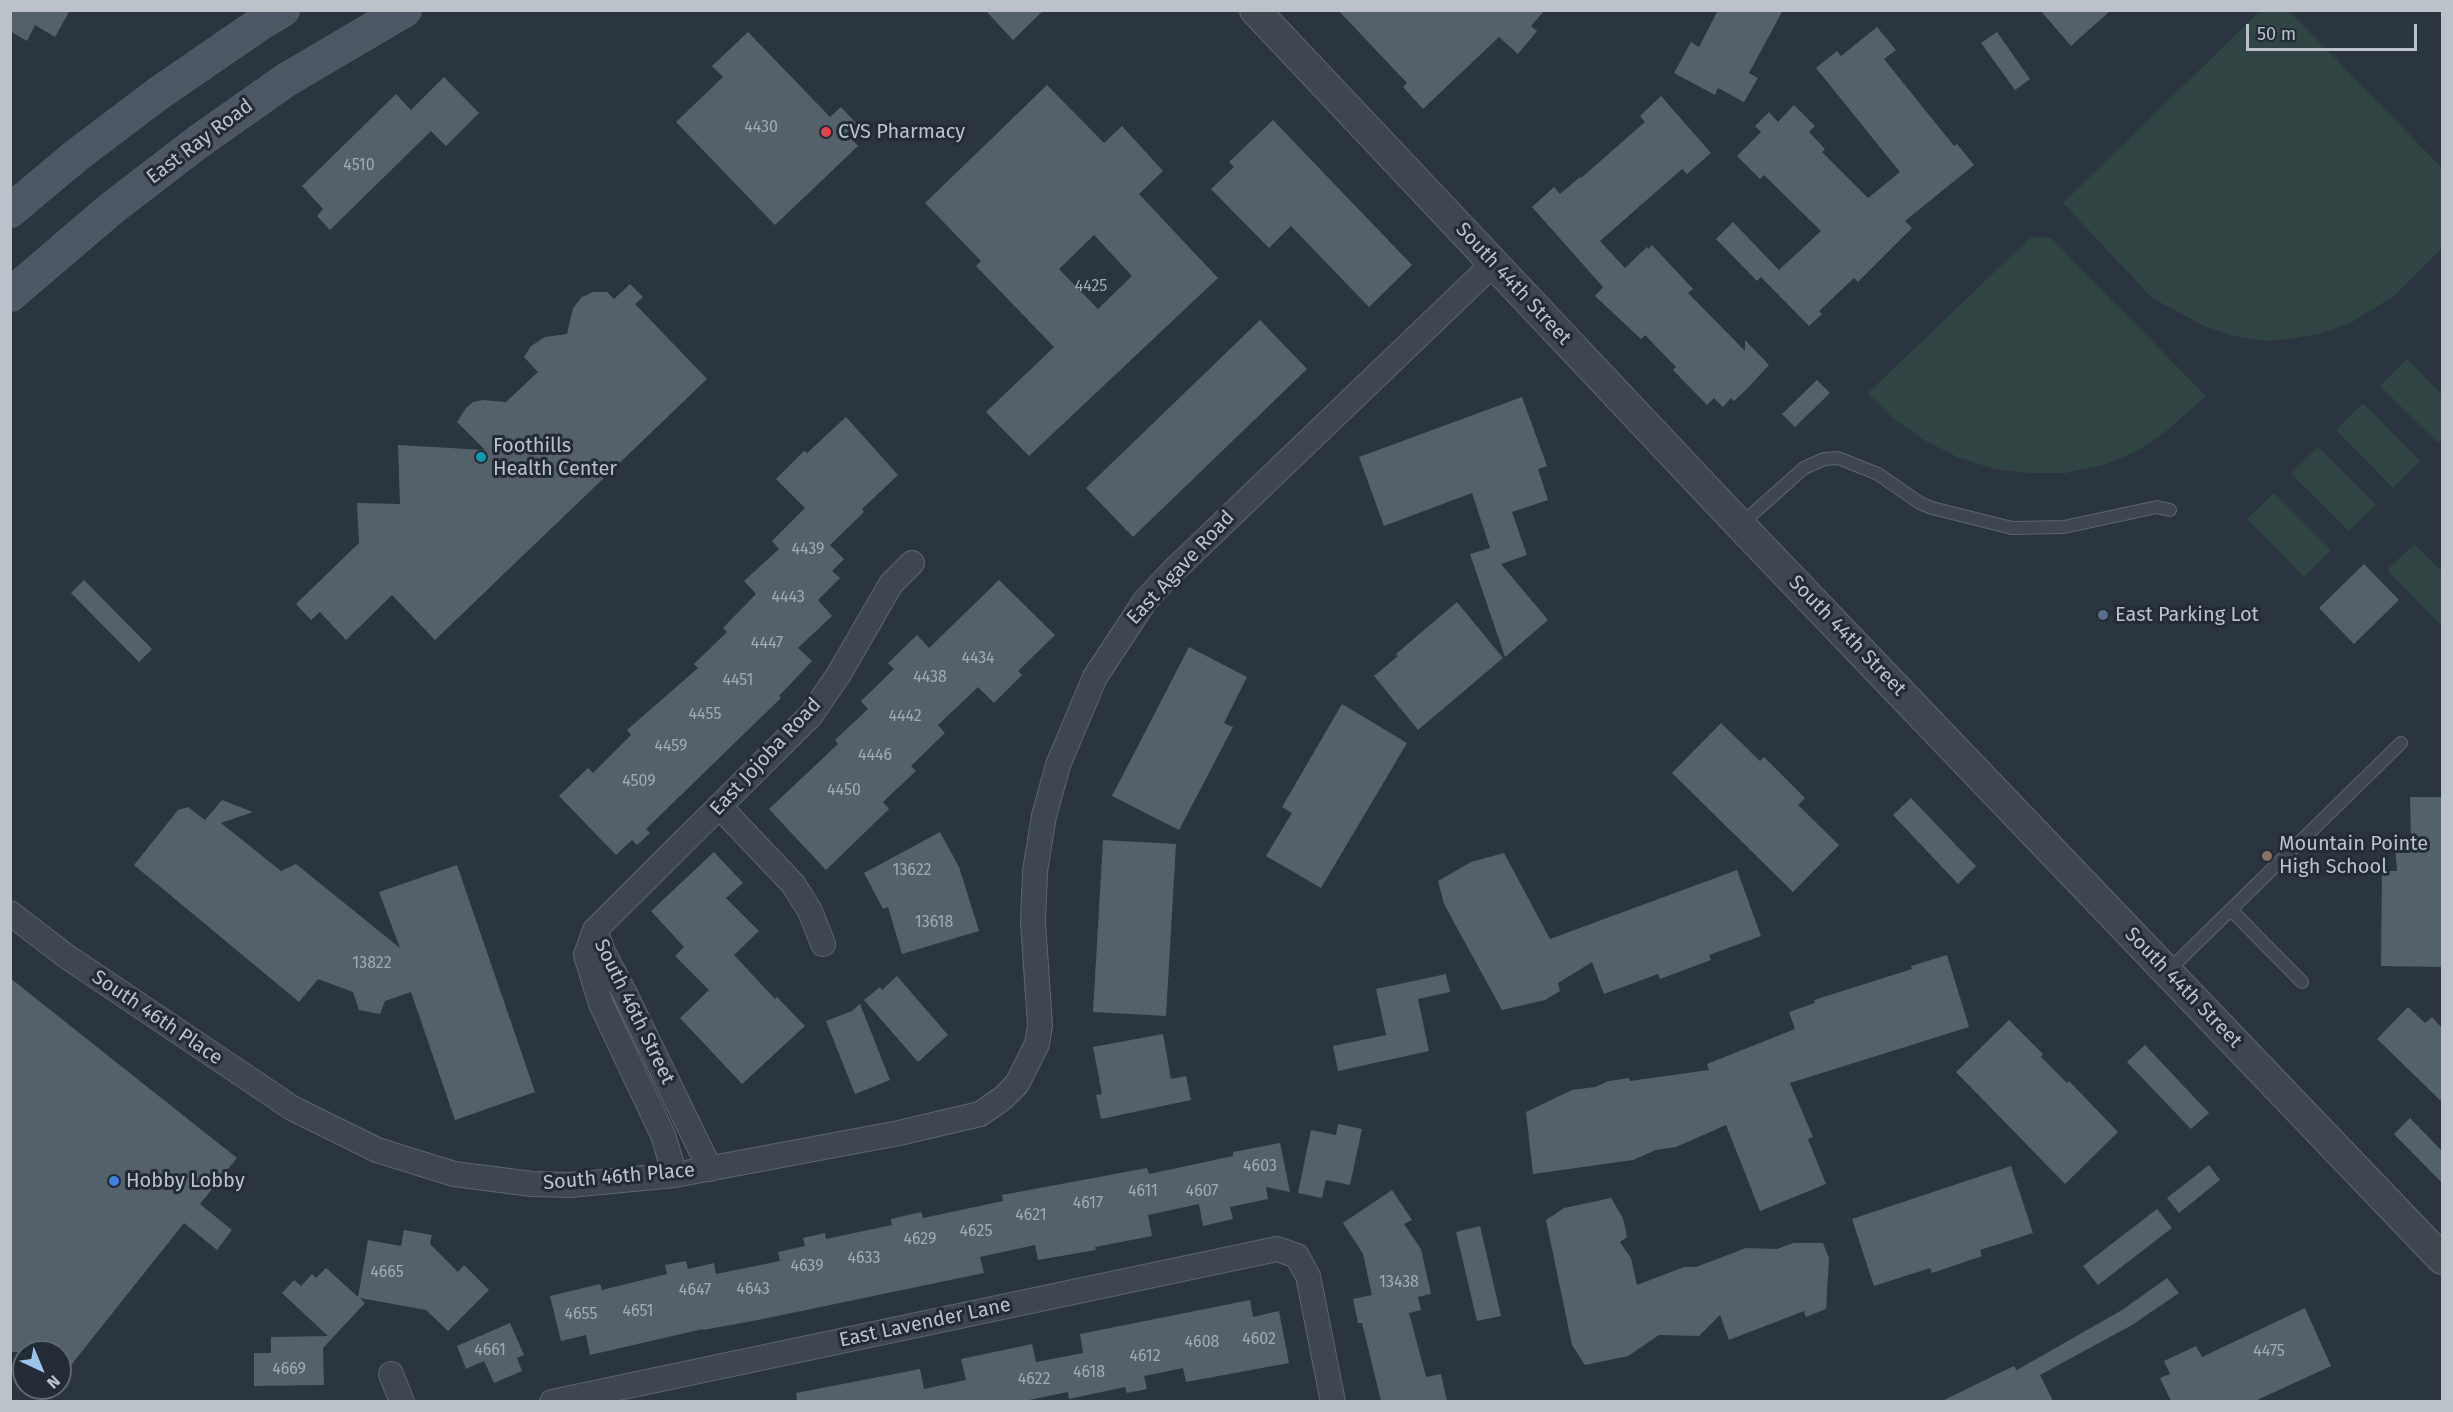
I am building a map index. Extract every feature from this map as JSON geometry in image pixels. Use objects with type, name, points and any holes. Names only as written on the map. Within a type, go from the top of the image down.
[{"type":"main road","points":[[10,211],[77,155],[159,93],[283,10]]},
{"type":"main road","name":"East Ray Road","points":[[10,295],[104,215],[198,142],[286,80],[405,10]]},
{"type":"street","name":"South 44th Street","points":[[1255,10],[1740,525],[2442,1259]]},
{"type":"street","name":"East Agave Road","points":[[1003,1098],[1017,1084],[1037,1044],[1040,1025],[1033,922],[1035,871],[1044,816],[1058,765],[1095,677],[1145,601],[1170,574],[1494,263]]},
{"type":"street","name":"East Jojoba Road","points":[[595,930],[811,716],[839,674],[891,584],[912,563]]},
{"type":"street","points":[[720,807],[793,884],[810,911],[822,944]]},
{"type":"street","name":"South 46th Place","points":[[12,919],[292,1108],[376,1150],[454,1174],[532,1184],[570,1185],[675,1175],[951,1122],[980,1114],[1003,1098]]},
{"type":"street","name":"South 46th Street","points":[[595,930],[603,952],[710,1169]]},
{"type":"street","name":"South 46th Street","points":[[595,930],[586,955],[601,1004],[663,1135],[675,1175]]},
{"type":"street","name":"East Lavender Lane","points":[[552,1401],[1277,1250],[1298,1256],[1308,1276],[1333,1401]]},
{"type":"street","points":[[392,1374],[402,1401]]},
{"type":"lane","points":[[1740,525],[1804,468],[1824,459],[1838,458],[1878,474],[1920,503],[1932,508],[2012,528],[2064,527],[2157,507],[2170,510]]},
{"type":"lane","points":[[2168,971],[2401,743]]},
{"type":"lane","points":[[2231,910],[2302,982]]},
{"type":"green space","points":[[2260,11],[2289,11],[2442,168],[2442,248],[2394,296],[2352,322],[2323,333],[2263,341],[2231,335],[2204,326],[2152,298],[2063,203]]},
{"type":"green space","points":[[2031,237],[2051,238],[2206,396],[2164,433],[2137,451],[2106,464],[2066,473],[2030,473],[1995,469],[1957,457],[1924,440],[1893,418],[1868,393]]},
{"type":"green space","points":[[2407,359],[2442,395],[2442,438],[2438,443],[2380,386]]},
{"type":"green space","points":[[2363,403],[2420,461],[2393,488],[2336,430]]},
{"type":"green space","points":[[2318,447],[2376,505],[2349,531],[2291,474]]},
{"type":"green space","points":[[2274,493],[2331,550],[2304,577],[2247,519]]},
{"type":"green space","points":[[2414,544],[2442,572],[2442,626],[2387,570]]},
{"type":"building","points":[[10,10],[70,10],[55,37],[35,25],[27,41],[10,31]]},
{"type":"building","points":[[985,10],[1044,10],[1013,40]]},
{"type":"building","points":[[1338,10],[1545,10],[1531,26],[1537,31],[1518,54],[1499,37],[1423,109],[1403,87],[1407,83]]},
{"type":"building","points":[[1718,10],[1783,10],[1749,73],[1758,78],[1744,102],[1718,88],[1715,95],[1674,73],[1691,42],[1699,47]]},
{"type":"building","points":[[2040,10],[2111,10],[2071,46]]},
{"type":"building","points":[[1877,27],[1896,50],[1884,59],[1954,146],[1957,144],[1974,165],[1905,221],[1912,228],[1858,282],[1854,278],[1819,311],[1822,314],[1809,326],[1761,277],[1757,281],[1716,239],[1733,222],[1779,270],[1821,231],[1764,175],[1760,179],[1737,156],[1761,132],[1755,126],[1769,112],[1778,122],[1794,105],[1815,126],[1809,132],[1825,149],[1822,152],[1868,198],[1900,172],[1816,68],[1837,51],[1841,56]]},
{"type":"building","name":"CVS Pharmacy","points":[[748,32],[830,117],[841,107],[857,124],[847,134],[858,146],[775,225],[676,122],[723,77],[712,66]]},
{"type":"building","points":[[1997,32],[2030,79],[2015,90],[1981,43]]},
{"type":"building","points":[[444,77],[479,113],[446,146],[431,131],[330,230],[317,216],[323,209],[302,186],[396,94],[411,110]]},
{"type":"building","points":[[1047,85],[1104,143],[1122,126],[1163,171],[1139,194],[1218,278],[1029,456],[986,412],[1054,347],[976,266],[981,261],[925,203]],"holes":[[[1094,235],[1132,276],[1098,309],[1059,269]]]},
{"type":"building","points":[[1661,96],[1711,153],[1687,174],[1682,169],[1600,241],[1625,268],[1652,245],[1693,289],[1688,293],[1745,351],[1745,340],[1769,365],[1745,391],[1734,401],[1731,398],[1723,407],[1714,398],[1707,405],[1673,370],[1676,367],[1645,335],[1641,339],[1595,296],[1603,287],[1532,207],[1554,187],[1560,194],[1581,178],[1645,122],[1640,116]]},
{"type":"building","points":[[1273,120],[1412,265],[1369,307],[1291,226],[1269,248],[1211,189],[1234,167],[1229,162]]},
{"type":"building","name":"Foothills Health Center","points":[[630,284],[643,297],[635,304],[707,379],[435,640],[392,595],[346,640],[320,612],[311,620],[296,604],[359,543],[357,503],[400,504],[398,445],[485,450],[457,422],[466,408],[473,402],[483,400],[506,402],[538,372],[524,357],[531,346],[545,337],[567,334],[573,308],[582,297],[593,292],[607,292],[614,299]]},
{"type":"building","points":[[1260,320],[1307,369],[1133,537],[1086,488]]},
{"type":"building","points":[[1817,380],[1830,393],[1795,427],[1782,414]]},
{"type":"building","points":[[1522,397],[1547,466],[1538,469],[1548,500],[1512,512],[1527,555],[1501,564],[1548,620],[1505,657],[1470,554],[1490,548],[1472,493],[1384,526],[1359,457]]},
{"type":"building","points":[[846,417],[898,475],[862,509],[864,512],[830,545],[844,559],[832,571],[840,578],[818,600],[832,616],[798,648],[812,661],[779,696],[781,698],[646,829],[650,833],[637,845],[632,840],[616,855],[559,796],[588,768],[593,773],[631,735],[627,730],[698,668],[694,664],[727,632],[723,628],[756,594],[744,581],[779,549],[772,541],[805,508],[776,479],[804,451],[807,453]]},
{"type":"building","points":[[2364,564],[2399,600],[2354,644],[2319,608]]},
{"type":"building","points":[[84,580],[152,649],[139,662],[71,593]]},
{"type":"building","points":[[999,580],[1055,635],[1018,671],[1022,675],[994,703],[978,687],[938,725],[945,733],[911,766],[916,771],[883,802],[889,809],[826,870],[769,809],[838,744],[835,740],[868,709],[861,701],[894,669],[888,663],[917,635],[929,648]]},
{"type":"building","points":[[1457,602],[1503,658],[1418,730],[1374,676]]},
{"type":"building","points":[[1189,647],[1247,677],[1224,723],[1233,727],[1179,830],[1112,796]]},
{"type":"building","points":[[1342,704],[1407,743],[1321,888],[1266,856],[1292,813],[1282,807]]},
{"type":"building","points":[[1721,723],[1760,761],[1764,757],[1805,798],[1798,805],[1839,845],[1793,892],[1672,773]]},
{"type":"building","points":[[2410,797],[2442,797],[2442,967],[2381,966],[2382,871],[2397,871],[2395,844],[2411,843]]},
{"type":"building","points":[[1911,798],[1976,866],[1958,884],[1893,815]]},
{"type":"building","points":[[222,800],[253,812],[221,823],[281,871],[296,864],[400,948],[379,892],[457,865],[535,1092],[455,1120],[411,992],[385,1001],[380,1014],[359,1010],[353,992],[318,979],[299,1002],[134,865],[178,810],[188,807],[205,820]]},
{"type":"building","points":[[940,832],[959,867],[979,931],[902,954],[888,907],[883,909],[864,873]]},
{"type":"building","points":[[1103,840],[1176,844],[1166,1016],[1093,1012]]},
{"type":"building","points":[[714,852],[743,883],[726,898],[759,931],[734,955],[775,999],[777,997],[805,1026],[742,1084],[680,1018],[709,990],[675,956],[684,947],[651,911]]},
{"type":"building","points":[[1504,853],[1550,939],[1737,870],[1761,936],[1709,955],[1711,960],[1660,979],[1658,974],[1604,994],[1592,962],[1558,983],[1560,991],[1545,1000],[1502,1010],[1444,904],[1438,881],[1471,862]]},
{"type":"building","points":[[1947,955],[1969,1027],[1790,1083],[1813,1137],[1808,1139],[1826,1184],[1760,1211],[1726,1125],[1676,1147],[1656,1150],[1633,1160],[1533,1174],[1526,1112],[1572,1090],[1595,1087],[1609,1081],[1629,1078],[1630,1081],[1709,1070],[1707,1064],[1795,1029],[1789,1012],[1815,1003],[1814,1000],[1912,969],[1911,966]]},
{"type":"building","points":[[1446,974],[1450,992],[1418,999],[1429,1051],[1338,1071],[1333,1046],[1386,1035],[1376,989]]},
{"type":"building","points":[[897,976],[948,1035],[918,1062],[864,1000],[880,987],[882,990]]},
{"type":"building","name":"Hobby Lobby","points":[[10,978],[237,1158],[200,1204],[232,1230],[217,1250],[184,1223],[72,1364],[72,1340],[12,1340],[12,1352],[10,1352]]},
{"type":"building","points":[[860,1004],[890,1080],[855,1094],[826,1021],[852,1011]]},
{"type":"building","points":[[2408,1007],[2425,1023],[2432,1017],[2442,1028],[2442,1102],[2377,1039]]},
{"type":"building","points":[[2009,1020],[2043,1054],[2041,1057],[2067,1083],[2069,1081],[2118,1132],[2065,1184],[1956,1072]]},
{"type":"building","points":[[1163,1034],[1171,1079],[1186,1076],[1191,1100],[1101,1119],[1096,1095],[1102,1094],[1093,1047]]},
{"type":"building","points":[[2145,1045],[2209,1113],[2191,1129],[2127,1062]]},
{"type":"building","points":[[2410,1118],[2442,1151],[2442,1183],[2394,1134]]},
{"type":"building","points":[[1338,1124],[1362,1129],[1350,1185],[1326,1180],[1322,1198],[1298,1193],[1311,1130],[1336,1135]]},
{"type":"building","points":[[1280,1143],[1290,1192],[1266,1187],[1268,1199],[1230,1207],[1233,1219],[1203,1226],[1199,1204],[1148,1215],[1152,1236],[1095,1247],[1096,1250],[1038,1260],[1035,1245],[980,1257],[984,1273],[758,1320],[703,1329],[590,1355],[586,1335],[561,1341],[550,1296],[600,1284],[602,1290],[667,1274],[665,1265],[686,1261],[688,1269],[714,1263],[716,1274],[780,1261],[778,1252],[805,1246],[803,1238],[825,1233],[826,1239],[892,1225],[891,1219],[921,1212],[923,1218],[1003,1201],[1002,1195],[1147,1168],[1149,1174],[1233,1156],[1233,1152]]},
{"type":"building","points":[[2209,1165],[2220,1180],[2179,1213],[2167,1198]]},
{"type":"building","points":[[2011,1166],[2033,1233],[1980,1250],[1982,1256],[1932,1273],[1930,1268],[1874,1286],[1852,1219]]},
{"type":"building","points":[[1392,1190],[1412,1220],[1404,1224],[1421,1249],[1431,1294],[1418,1297],[1421,1310],[1409,1313],[1426,1377],[1441,1374],[1447,1401],[1381,1401],[1362,1323],[1358,1323],[1353,1299],[1372,1295],[1363,1254],[1343,1223]]},
{"type":"building","points":[[1611,1198],[1623,1218],[1627,1237],[1620,1242],[1631,1258],[1637,1285],[1684,1267],[1696,1267],[1746,1248],[1777,1249],[1793,1243],[1823,1243],[1829,1258],[1826,1309],[1806,1317],[1804,1311],[1729,1340],[1720,1315],[1699,1336],[1659,1335],[1628,1356],[1585,1365],[1572,1345],[1546,1220],[1564,1208]]},
{"type":"building","points":[[2157,1209],[2172,1228],[2098,1285],[2083,1266]]},
{"type":"building","points":[[1480,1226],[1501,1316],[1477,1321],[1456,1232]]},
{"type":"building","points":[[404,1230],[432,1235],[430,1244],[458,1272],[464,1265],[489,1290],[448,1331],[426,1310],[360,1298],[365,1303],[323,1348],[324,1385],[254,1386],[254,1353],[271,1353],[271,1337],[328,1336],[282,1293],[294,1280],[301,1286],[312,1274],[316,1278],[326,1268],[358,1297],[368,1240],[401,1246]]},
{"type":"building","points":[[2167,1278],[2179,1293],[2132,1325],[2040,1375],[2053,1401],[1942,1401],[2014,1366],[2017,1370],[2122,1310]]},
{"type":"building","points":[[1250,1300],[1253,1317],[1279,1311],[1289,1363],[1186,1382],[1183,1368],[1144,1376],[1147,1389],[1127,1393],[1125,1387],[1069,1399],[1068,1392],[1024,1401],[797,1401],[796,1393],[920,1369],[924,1389],[966,1380],[961,1359],[1032,1344],[1036,1362],[1083,1353],[1080,1334]]},
{"type":"building","points":[[2305,1308],[2331,1366],[2255,1401],[2171,1401],[2160,1378],[2170,1374],[2164,1361],[2196,1346],[2202,1357]]},
{"type":"building","points":[[510,1323],[524,1355],[517,1358],[522,1371],[494,1383],[484,1361],[466,1369],[457,1346]]},
{"type":"place","name":"CVS Pharmacy","points":[[826,132]]},
{"type":"place","name":"Foothills Health Center","points":[[481,457]]},
{"type":"place","name":"East Parking Lot","points":[[2103,615]]},
{"type":"place","name":"Mountain Pointe High School","points":[[2267,856]]},
{"type":"place","name":"Hobby Lobby","points":[[114,1181]]}]
